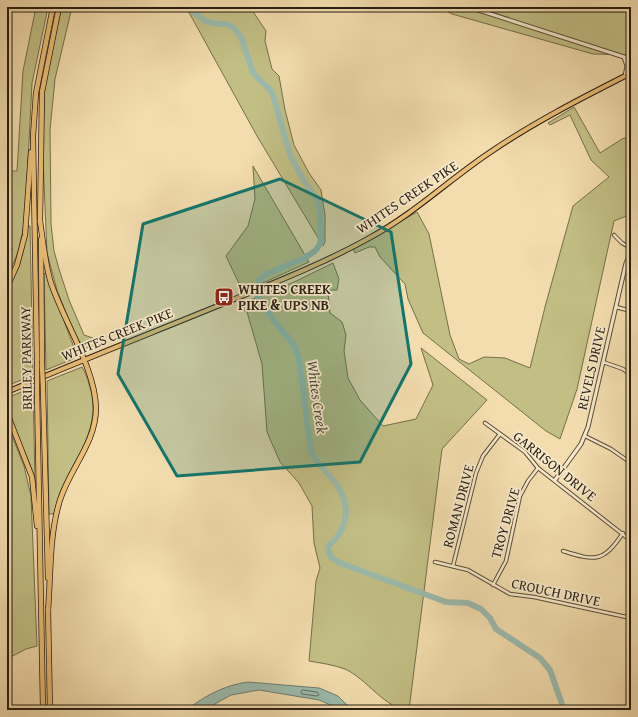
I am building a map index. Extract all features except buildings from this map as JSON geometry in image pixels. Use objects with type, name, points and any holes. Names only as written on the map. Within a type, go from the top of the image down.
[{"type":"highway","name":"BRILEY PARKWAY","points":[[44,710],[33,136],[37,86],[53,7]]},
{"type":"highway","name":"BRILEY PARKWAY","points":[[50,710],[40,221],[42,92],[59,7]]},
{"type":"highway","points":[[7,287],[17,265],[25,235],[33,136]]},
{"type":"highway","points":[[40,221],[51,283],[84,359],[95,399],[95,421],[89,443],[65,487],[57,509],[53,533],[48,611]]},
{"type":"highway","points":[[7,413],[32,477],[40,555]]},
{"type":"main road","name":"WHITES CREEK PIKE","points":[[7,392],[335,256],[372,237],[518,134],[631,73]]},
{"type":"street","points":[[469,7],[624,57],[631,62]]},
{"type":"street","points":[[624,57],[627,66],[625,76]]},
{"type":"street","points":[[614,235],[622,243],[631,248]]},
{"type":"street","name":"REVELS DRIVE","points":[[555,480],[585,436],[626,263],[631,253]]},
{"type":"street","points":[[616,307],[631,311]]},
{"type":"street","points":[[603,362],[623,369],[631,375]]},
{"type":"street","name":"GARRISON DRIVE","points":[[485,423],[524,452],[538,468],[630,540]]},
{"type":"street","name":"ROMAN DRIVE","points":[[453,566],[476,473],[483,456],[500,434]]},
{"type":"street","points":[[585,436],[612,449],[631,463]]},
{"type":"street","name":"TROY DRIVE","points":[[493,585],[506,561],[520,496],[528,481],[538,468]]},
{"type":"street","points":[[563,550],[588,558],[600,557],[614,546],[623,533]]},
{"type":"street","name":"CROUCH DRIVE","points":[[435,562],[474,572],[510,594],[542,598],[630,617]]},
{"type":"street","points":[[630,617],[631,610]]},
{"type":"highlighted area","points":[[280,179],[391,232],[411,364],[360,462],[177,476],[118,374],[143,224]]},
{"type":"shaded area","points":[[36,7],[48,7],[32,83],[25,221],[18,252],[7,279],[8,259],[10,252],[13,249],[7,249],[7,171],[17,171],[23,71]]},
{"type":"shaded area","points":[[62,7],[72,7],[55,79],[50,130],[51,224],[54,251],[59,269],[69,300],[84,335],[104,342],[105,345],[93,350],[83,346],[75,335],[57,290],[47,253],[43,160],[44,93],[49,62]]},
{"type":"shaded area","points":[[186,7],[250,7],[266,31],[265,41],[272,69],[279,76],[285,110],[294,145],[309,173],[321,190],[325,215],[325,242],[323,246],[257,136]]},
{"type":"shaded area","points":[[440,7],[631,7],[631,55],[593,54],[452,14]]},
{"type":"shaded area","points":[[574,107],[600,153],[622,139],[631,136],[631,157],[629,166],[631,173],[631,212],[629,215],[614,221],[577,389],[560,439],[546,431],[423,333],[408,299],[405,284],[380,257],[375,247],[369,247],[355,253],[353,249],[417,212],[429,234],[450,335],[459,359],[469,364],[484,357],[505,358],[530,368],[573,206],[609,177],[591,160],[570,115],[550,125],[548,123]]},
{"type":"shaded area","points":[[253,166],[309,262],[243,292],[226,256],[248,226],[255,199]]},
{"type":"shaded area","points":[[28,226],[30,226],[33,375],[7,386],[7,291],[19,266]]},
{"type":"shaded area","points":[[333,263],[339,279],[337,290],[332,290],[328,293],[330,313],[342,322],[346,335],[344,351],[348,378],[360,400],[383,426],[416,419],[433,385],[421,348],[487,400],[442,449],[409,710],[401,709],[392,705],[361,679],[345,669],[309,661],[316,581],[320,568],[314,543],[312,506],[299,483],[280,462],[267,432],[262,364],[247,312],[239,307],[248,301],[294,282]]},
{"type":"shaded area","points":[[46,273],[76,353],[73,359],[46,370],[44,274]]},
{"type":"shaded area","points":[[82,367],[89,384],[93,402],[92,419],[82,450],[59,498],[54,514],[49,514],[47,381]]},
{"type":"shaded area","points":[[33,387],[35,482],[29,461],[7,407],[7,398]]},
{"type":"shaded area","points":[[7,423],[24,466],[31,496],[37,646],[26,649],[7,659]]},
{"type":"water","points":[[248,682],[319,688],[338,696],[352,710],[342,710],[319,700],[259,690],[231,695],[204,710],[187,710],[200,700],[223,688]]},
{"type":"waterway","name":"Whites Creek","points":[[187,7],[205,21],[217,24],[227,24],[234,28],[241,37],[253,73],[272,92],[290,155],[304,181],[319,202],[320,244],[315,251],[303,259],[266,274],[257,284],[257,295],[274,321],[294,345],[299,359],[311,452],[317,462],[339,488],[343,496],[346,512],[345,519],[339,534],[328,546],[331,557],[340,563],[446,602],[468,603],[481,609],[490,618],[496,629],[540,658],[550,670],[564,710]]},
{"type":"place","name":"WHITES CREEK PIKE & UPS NB","points":[[224,297]]}]
